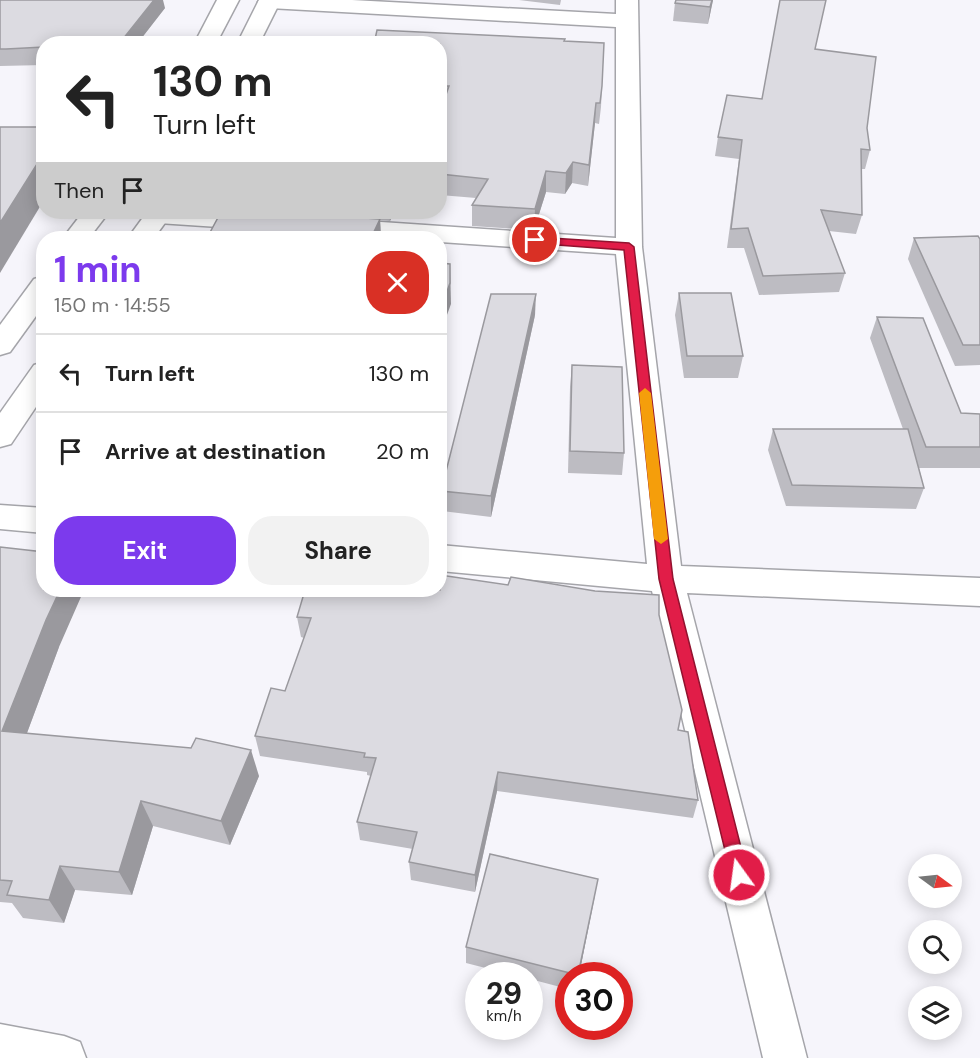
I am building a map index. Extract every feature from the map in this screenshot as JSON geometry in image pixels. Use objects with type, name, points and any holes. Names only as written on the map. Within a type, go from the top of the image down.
[{"type":"street","points":[[209,36],[228,0]]},
{"type":"street","points":[[252,36],[269,1],[628,11],[629,247],[666,579],[784,1058]]},
{"type":"street","points":[[81,231],[91,219]]},
{"type":"street","points":[[229,219],[389,231]]},
{"type":"street","points":[[447,235],[629,247]]},
{"type":"street","points":[[0,345],[36,296]]},
{"type":"street","points":[[0,436],[36,384]]},
{"type":"street","points":[[0,517],[36,520]]},
{"type":"street","points":[[447,559],[666,579],[980,592]]},
{"type":"street","points":[[0,1046],[64,1058]]},
{"type":"building","points":[[0,0],[154,0],[125,36],[36,36],[36,47],[0,49]]},
{"type":"building","points":[[676,0],[712,0],[710,7],[675,3]]},
{"type":"building","points":[[780,0],[826,0],[815,49],[876,57],[867,128],[870,150],[861,149],[862,215],[821,210],[845,273],[763,276],[748,228],[731,229],[742,140],[718,137],[727,95],[762,99]]},
{"type":"building","points":[[377,30],[604,43],[600,103],[596,103],[589,165],[573,162],[566,173],[546,171],[535,209],[472,205],[488,179],[447,175],[447,92],[449,86],[447,86],[447,36],[376,36]]},
{"type":"building","points":[[0,127],[36,127],[36,166],[0,223]]},
{"type":"building","points":[[217,219],[380,219],[374,231],[211,231]]},
{"type":"building","points":[[978,236],[980,239],[980,345],[963,345],[914,238]]},
{"type":"building","points":[[447,264],[450,264],[450,283],[447,291]]},
{"type":"building","points":[[679,293],[731,293],[743,356],[687,356]]},
{"type":"building","points":[[491,294],[536,294],[491,496],[447,492],[447,467]]},
{"type":"building","points":[[877,317],[923,318],[961,413],[980,414],[980,447],[926,447]]},
{"type":"building","points":[[572,365],[622,367],[624,453],[570,451]]},
{"type":"building","points":[[773,429],[908,429],[924,488],[792,485]]},
{"type":"building","points":[[0,547],[36,551],[36,597],[57,597],[2,731],[191,748],[196,738],[251,750],[221,821],[141,801],[119,872],[60,866],[49,900],[7,895],[12,881],[0,880]]},
{"type":"building","points":[[447,576],[508,585],[511,577],[595,591],[659,595],[659,615],[682,710],[678,730],[688,732],[698,800],[498,772],[475,875],[409,862],[417,832],[357,822],[376,758],[364,757],[365,753],[255,736],[271,688],[285,691],[311,618],[297,617],[303,597],[447,597]]},
{"type":"building","points":[[490,854],[598,879],[581,962],[555,962],[555,969],[543,966],[543,962],[526,962],[466,947]]},
{"type":"slow traffic","points":[[645,393],[661,539]]},
{"type":"route","points":[[535,240],[629,247],[666,579],[739,875]]}]
